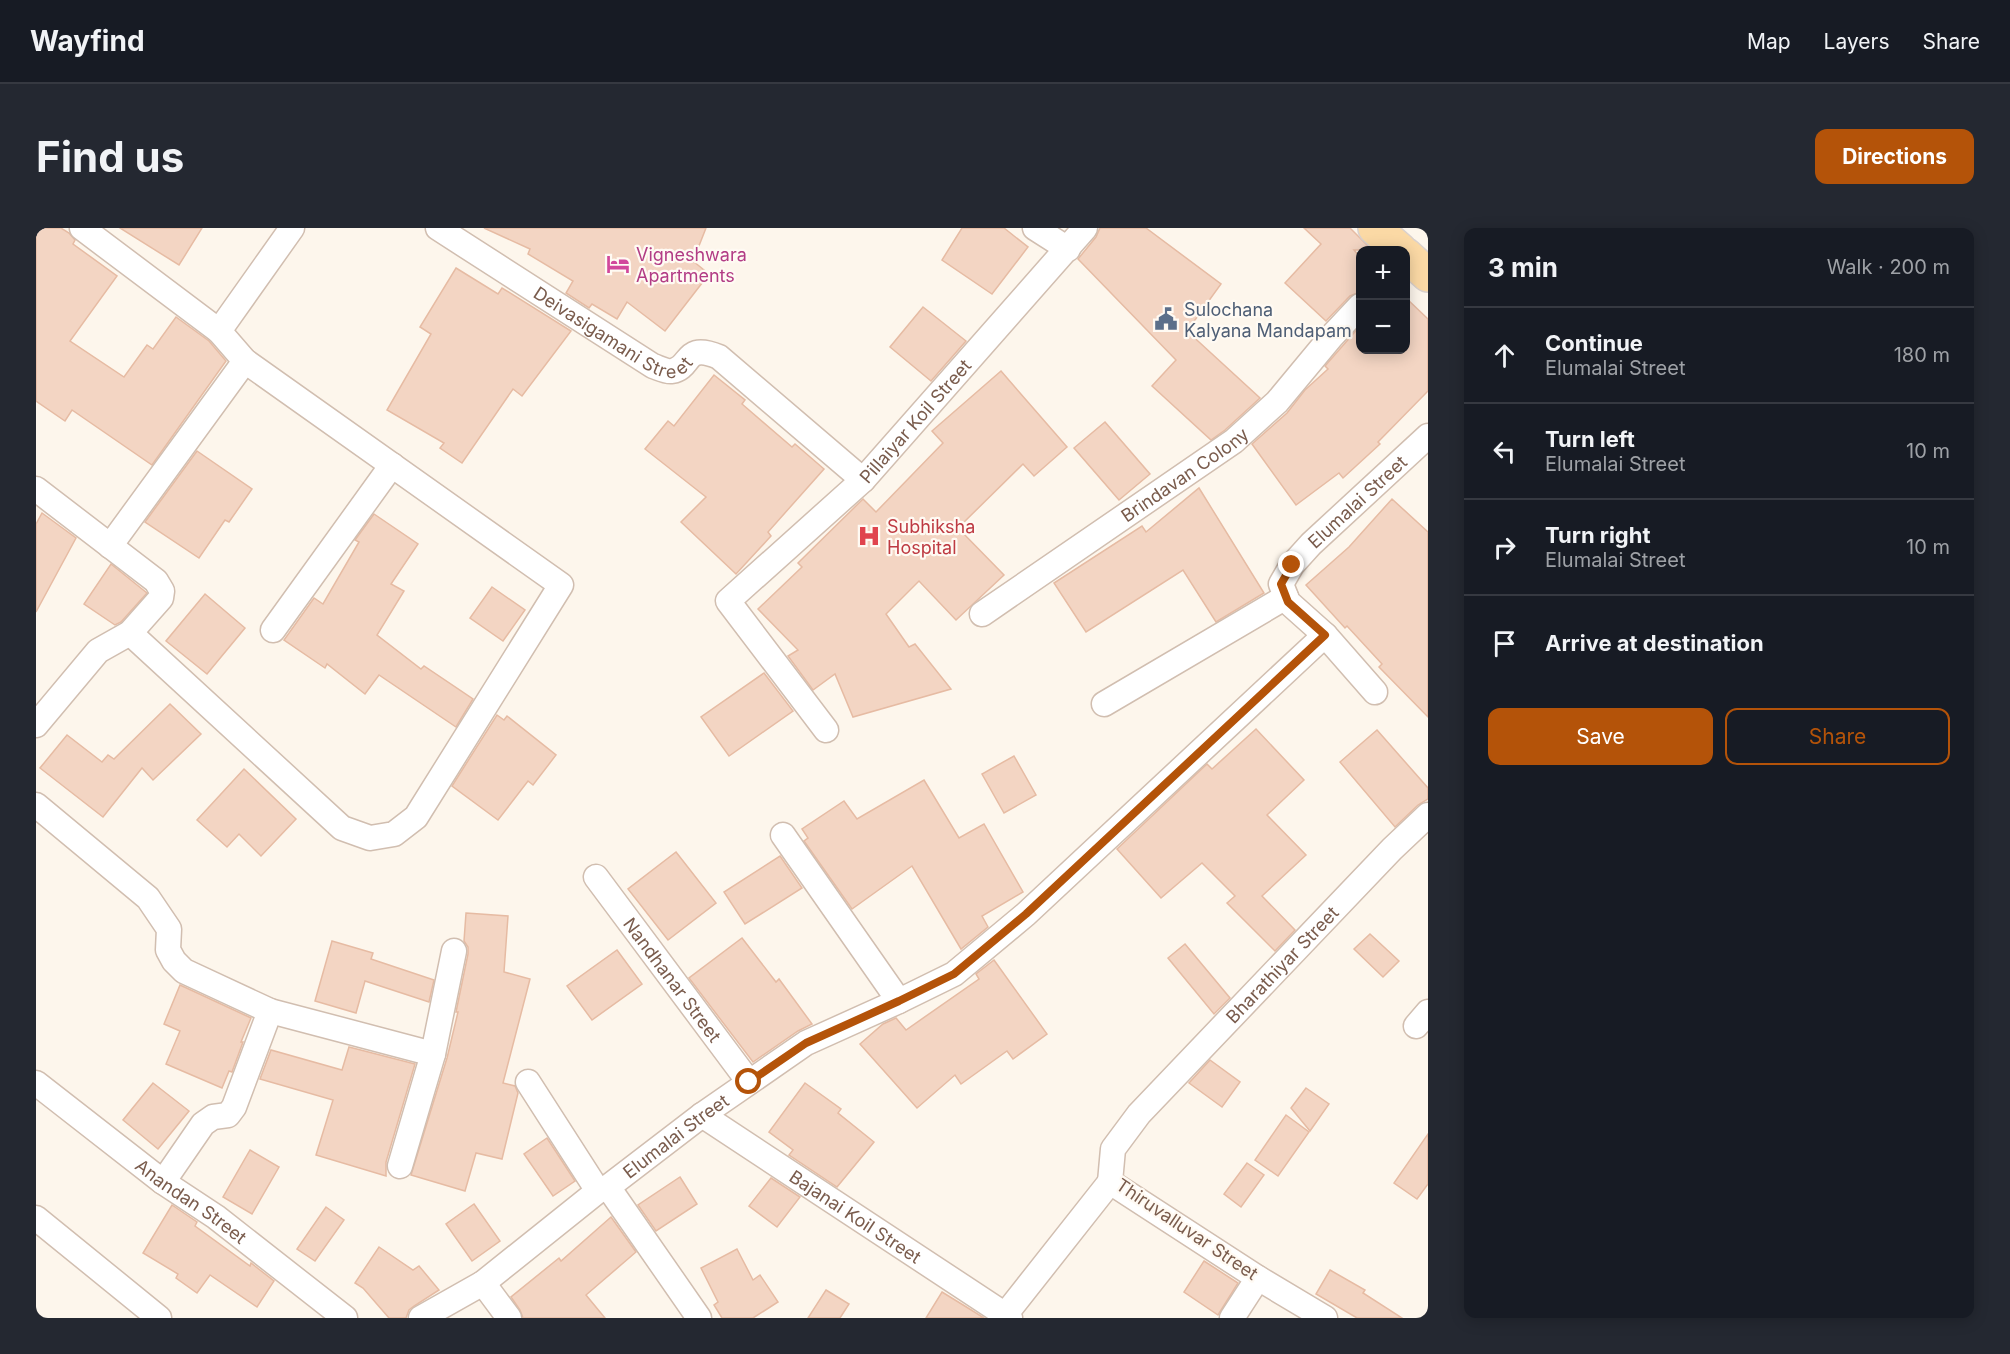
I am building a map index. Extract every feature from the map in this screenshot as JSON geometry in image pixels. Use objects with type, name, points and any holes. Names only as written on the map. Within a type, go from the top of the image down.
[{"type":"street","points":[[82,228],[219,331],[245,361],[561,585],[416,817],[394,834],[370,838],[342,828],[130,633]]},
{"type":"street","points":[[219,331],[292,228]]},
{"type":"street","name":"Deivasigamani Street","points":[[438,228],[653,366],[672,371],[678,369],[692,355],[699,352],[719,357],[863,480]]},
{"type":"street","points":[[1035,228],[1068,249]]},
{"type":"street","name":"Pillaiyar Koil Street","points":[[826,730],[728,601],[863,480],[1085,228]]},
{"type":"street","name":"Brindavan Colony","points":[[982,614],[1234,441],[1277,402],[1356,310]]},
{"type":"street","points":[[110,546],[245,361]]},
{"type":"street","name":"Elumalai Street","points":[[1286,597],[1281,584],[1292,565],[1311,544],[1428,436]]},
{"type":"street","points":[[273,630],[392,465]]},
{"type":"street","points":[[36,489],[156,581],[162,591],[161,598],[130,633],[98,651],[36,725]]},
{"type":"street","points":[[1104,704],[1286,597],[1288,602],[1325,635],[1375,692]]},
{"type":"street","name":"Elumalai Street","points":[[421,1318],[483,1283],[702,1115],[806,1043],[954,974],[1026,914],[1325,635]]},
{"type":"street","points":[[36,805],[148,898],[170,929],[168,950],[174,961],[184,971],[270,1011],[433,1054]]},
{"type":"street","name":"Bharathiyar Street","points":[[1139,1114],[1392,849],[1428,815]]},
{"type":"street","points":[[783,835],[899,1001]]},
{"type":"street","name":"Nandhanar Street","points":[[596,878],[749,1082]]},
{"type":"street","points":[[400,1166],[433,1054],[454,951]]},
{"type":"street","points":[[163,1182],[203,1124],[213,1117],[228,1115],[234,1107],[270,1011]]},
{"type":"street","points":[[528,1082],[603,1189],[699,1318]]},
{"type":"street","name":"Anandan Street","points":[[36,1083],[163,1182],[216,1217],[345,1318]]},
{"type":"street","name":"Thiruvalluvar Street","points":[[1139,1114],[1113,1149],[1110,1182],[1258,1278],[1325,1318]]},
{"type":"street","name":"Bajanai Koil Street","points":[[702,1115],[1008,1317]]},
{"type":"street","points":[[1008,1317],[1110,1182]]},
{"type":"street","points":[[36,1218],[159,1318]]},
{"type":"street","points":[[1232,1318],[1258,1278]]},
{"type":"street","points":[[483,1283],[509,1318]]},
{"type":"building","points":[[36,228],[61,228],[75,240],[73,244],[117,276],[70,341],[124,377],[147,345],[153,349],[176,317],[209,341],[226,361],[152,465],[72,410],[65,421],[36,401]]},
{"type":"building","points":[[120,228],[202,228],[179,265]]},
{"type":"building","points":[[484,228],[706,228],[693,261],[709,274],[665,331],[627,302],[617,319],[592,304],[589,308],[566,293],[573,281],[528,254],[530,249]]},
{"type":"building","points":[[962,228],[1004,228],[1028,247],[992,294],[942,260]]},
{"type":"building","name":"Sulochana Kalyana Mandapam","points":[[1100,228],[1146,228],[1221,284],[1187,331],[1260,398],[1211,440],[1152,386],[1176,360],[1078,259],[1096,237]]},
{"type":"building","points":[[1304,228],[1350,228],[1368,246],[1356,246],[1354,250],[1356,252],[1356,294],[1350,296],[1326,321],[1285,283],[1321,244]]},
{"type":"building","points":[[456,268],[498,294],[502,288],[571,331],[522,396],[513,389],[462,463],[440,448],[444,443],[387,410],[431,334],[420,327]]},
{"type":"building","points":[[1410,302],[1428,319],[1428,391],[1378,442],[1380,444],[1343,478],[1339,473],[1296,505],[1252,444],[1287,413],[1305,390],[1328,369],[1325,366],[1356,331],[1356,354],[1410,354]]},
{"type":"building","points":[[923,307],[966,341],[931,381],[890,347]]},
{"type":"building","points":[[1001,371],[1067,447],[1034,476],[1023,464],[958,528],[1004,575],[956,620],[919,581],[886,614],[909,647],[915,644],[951,689],[853,717],[835,674],[813,690],[788,656],[798,650],[758,609],[802,567],[798,563],[863,499],[876,512],[943,443],[932,431]]},
{"type":"building","points":[[714,375],[745,400],[742,404],[792,447],[795,444],[824,469],[768,532],[771,536],[736,574],[681,522],[706,497],[645,449],[668,421],[674,426]]},
{"type":"building","points":[[1105,422],[1150,474],[1119,500],[1074,448]]},
{"type":"building","points":[[197,451],[252,489],[229,522],[225,520],[199,558],[145,522]]},
{"type":"building","points":[[1199,488],[1264,593],[1216,622],[1183,570],[1086,632],[1054,583],[1142,526],[1146,532]]},
{"type":"building","points":[[1392,499],[1428,532],[1428,717],[1379,667],[1382,664],[1347,626],[1345,628],[1306,585],[1349,547]]},
{"type":"building","points":[[42,513],[76,538],[36,612],[36,524]]},
{"type":"building","points":[[374,514],[418,544],[391,584],[404,591],[377,635],[421,669],[424,666],[473,699],[456,727],[379,675],[365,694],[327,664],[325,668],[284,640],[314,598],[323,604],[359,542],[355,540]]},
{"type":"building","points":[[111,564],[147,593],[121,622],[115,625],[84,604]]},
{"type":"building","points":[[492,587],[525,610],[503,641],[470,618]]},
{"type":"building","points":[[205,594],[245,628],[207,674],[166,641]]},
{"type":"building","points":[[764,673],[793,711],[729,756],[701,717]]},
{"type":"building","points":[[170,704],[201,734],[153,780],[142,768],[103,817],[40,768],[67,735],[102,762],[108,755],[114,759]]},
{"type":"building","points":[[497,715],[504,720],[507,716],[556,755],[533,785],[528,781],[498,820],[452,786]]},
{"type":"building","points":[[1256,729],[1304,780],[1267,815],[1306,855],[1262,896],[1295,930],[1275,951],[1227,903],[1235,896],[1202,863],[1161,898],[1117,849],[1207,764],[1212,769]]},
{"type":"building","points":[[1377,730],[1428,788],[1428,799],[1418,805],[1395,827],[1340,762]]},
{"type":"building","points":[[1014,756],[1036,795],[1004,813],[982,774]]},
{"type":"building","points":[[244,769],[296,819],[261,856],[239,834],[227,847],[197,820]]},
{"type":"building","points":[[924,780],[959,838],[984,824],[1023,892],[982,916],[988,927],[961,949],[912,866],[852,909],[804,841],[808,838],[802,829],[844,801],[857,819]]},
{"type":"building","points":[[676,852],[716,903],[668,940],[628,889]]},
{"type":"building","points":[[780,856],[802,888],[745,924],[724,892]]},
{"type":"building","points":[[466,913],[508,916],[504,972],[530,979],[503,1083],[515,1086],[518,1093],[502,1159],[476,1153],[465,1191],[411,1175],[447,1058],[458,1012],[456,1012],[468,954],[468,947],[464,941]]},
{"type":"building","points":[[1370,934],[1399,961],[1383,977],[1354,949]]},
{"type":"building","points":[[742,938],[776,982],[779,979],[812,1024],[753,1062],[689,978]]},
{"type":"building","points":[[332,941],[373,953],[371,959],[434,980],[429,1002],[365,981],[356,1013],[315,1001]]},
{"type":"building","points":[[1185,944],[1230,998],[1214,1014],[1168,958]]},
{"type":"building","points":[[617,950],[642,984],[592,1020],[567,986]]},
{"type":"building","points":[[994,960],[1047,1034],[1013,1059],[1007,1051],[961,1084],[955,1075],[917,1108],[860,1044],[883,1024],[896,1018],[906,1030],[979,979],[976,974]]},
{"type":"building","points":[[180,985],[251,1018],[232,1072],[229,1071],[222,1088],[166,1064],[180,1031],[164,1024]]},
{"type":"building","points":[[349,1047],[415,1064],[386,1162],[386,1176],[316,1155],[333,1100],[260,1079],[271,1050],[342,1070]]},
{"type":"building","points":[[1210,1060],[1240,1082],[1222,1107],[1189,1083]]},
{"type":"building","points":[[153,1083],[189,1111],[158,1149],[123,1120]]},
{"type":"building","points":[[805,1083],[841,1109],[838,1113],[874,1142],[837,1187],[789,1155],[793,1150],[769,1132]]},
{"type":"building","points":[[1306,1088],[1329,1104],[1310,1131],[1291,1108]]},
{"type":"building","points":[[1286,1115],[1309,1132],[1278,1176],[1255,1160]]},
{"type":"building","points":[[1428,1134],[1428,1184],[1417,1199],[1394,1183]]},
{"type":"building","points":[[547,1138],[575,1181],[553,1196],[524,1154]]},
{"type":"building","points":[[250,1150],[279,1167],[252,1214],[223,1197]]},
{"type":"building","points":[[1247,1163],[1264,1175],[1241,1207],[1224,1194]]},
{"type":"building","points":[[680,1177],[697,1204],[656,1231],[638,1205]]},
{"type":"building","points":[[771,1178],[800,1197],[777,1227],[749,1206]]},
{"type":"building","points":[[474,1204],[500,1241],[472,1261],[446,1224]]},
{"type":"building","points":[[172,1205],[197,1222],[195,1226],[274,1281],[257,1307],[210,1275],[197,1293],[176,1278],[178,1274],[143,1253]]},
{"type":"building","points":[[326,1207],[344,1220],[315,1261],[297,1249]]},
{"type":"building","points":[[611,1217],[636,1252],[586,1295],[605,1318],[523,1318],[511,1297],[559,1258],[561,1261]]},
{"type":"building","points":[[379,1247],[413,1270],[419,1266],[439,1290],[409,1310],[406,1318],[389,1318],[363,1288],[355,1283]]},
{"type":"building","points":[[737,1249],[753,1280],[760,1275],[778,1302],[753,1318],[722,1318],[714,1305],[718,1302],[701,1268]]},
{"type":"building","points":[[1204,1261],[1238,1283],[1218,1315],[1184,1292]]},
{"type":"building","points":[[1330,1270],[1365,1290],[1363,1293],[1402,1318],[1357,1318],[1316,1294]]},
{"type":"building","points":[[826,1290],[849,1304],[840,1318],[808,1318]]},
{"type":"building","points":[[942,1292],[968,1308],[984,1318],[926,1318]]},
{"type":"place","name":"Vigneshwara Apartments","points":[[618,264]]},
{"type":"place","name":"Sulochana Kalyana Mandapam","points":[[1166,319]]},
{"type":"place","name":"Subhiksha Hospital","points":[[869,536]]},
{"type":"route","points":[[749,1082],[806,1043],[954,974],[1026,914],[1325,635],[1288,602],[1281,584],[1292,565]]}]
